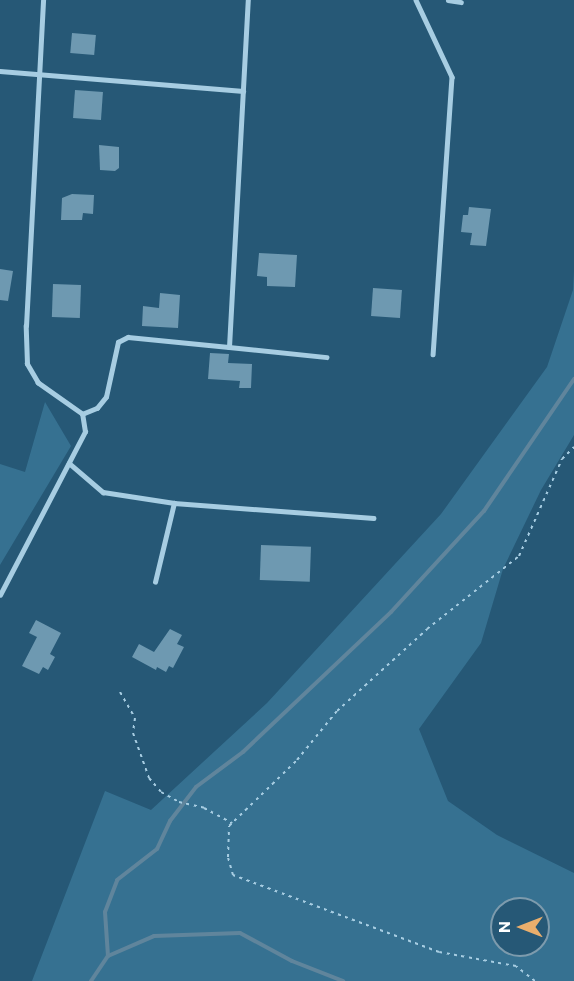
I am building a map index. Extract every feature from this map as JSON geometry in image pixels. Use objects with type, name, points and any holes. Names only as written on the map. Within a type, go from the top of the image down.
[{"type":"lane","points":[[0,595],[85,432],[82,414],[38,383],[27,364],[26,326],[44,0]]},
{"type":"lane","points":[[229,347],[248,0]]},
{"type":"lane","points":[[416,0],[452,77],[433,354]]},
{"type":"lane","points":[[448,0],[461,2]]},
{"type":"lane","points":[[0,70],[243,91]]},
{"type":"lane","points":[[82,414],[98,408],[106,397],[118,342],[128,337],[326,357]]},
{"type":"lane","points":[[69,463],[103,492],[174,502],[373,518]]},
{"type":"lane","points":[[155,582],[174,502]]},
{"type":"path","points":[[535,981],[516,966],[439,952],[233,875],[228,857],[232,823],[297,760],[337,711],[427,629],[519,556],[562,459],[574,447]]},
{"type":"path","points":[[120,692],[135,718],[133,733],[149,778],[161,792],[179,802],[204,808],[232,823]]},
{"type":"shaded area","points":[[574,271],[574,435],[541,490],[503,569],[481,643],[419,729],[448,801],[497,835],[574,873],[574,981],[32,981],[105,791],[151,810],[267,703],[441,514],[547,367],[573,290]]},
{"type":"shaded area","points":[[45,402],[71,446],[0,565],[0,464],[25,472]]},
{"type":"building","points":[[72,33],[96,35],[94,55],[70,53]]},
{"type":"building","points":[[75,90],[103,92],[101,120],[73,118]]},
{"type":"building","points":[[99,145],[119,147],[119,168],[115,171],[100,170]]},
{"type":"building","points":[[72,194],[94,195],[93,214],[83,213],[82,220],[61,220],[62,198]]},
{"type":"building","points":[[469,207],[491,209],[486,246],[470,245],[472,233],[461,232],[463,215],[468,215]]},
{"type":"building","points":[[259,253],[297,255],[295,287],[267,286],[267,277],[257,276]]},
{"type":"building","points":[[0,269],[13,271],[8,301],[0,300]]},
{"type":"building","points":[[53,284],[81,285],[80,318],[52,317]]},
{"type":"building","points":[[373,288],[402,290],[400,318],[371,316]]},
{"type":"building","points":[[160,293],[180,295],[178,328],[142,326],[143,306],[159,308]]},
{"type":"building","points":[[210,353],[229,354],[228,363],[252,364],[251,388],[239,388],[240,381],[208,379]]},
{"type":"building","points":[[261,545],[311,547],[310,582],[260,580]]},
{"type":"building","points":[[36,620],[61,633],[50,654],[55,657],[48,670],[43,667],[39,674],[22,666],[37,637],[29,633]]},
{"type":"building","points":[[170,629],[182,635],[177,644],[184,647],[173,668],[169,666],[166,672],[157,667],[156,670],[132,657],[139,644],[154,652]]},
{"type":"waterway","points":[[108,956],[105,912],[117,880],[157,849],[170,821],[196,787],[243,752],[391,612],[484,511],[574,379]]},
{"type":"waterway","points":[[91,981],[108,956],[154,936],[240,933],[292,961],[343,981]]}]
